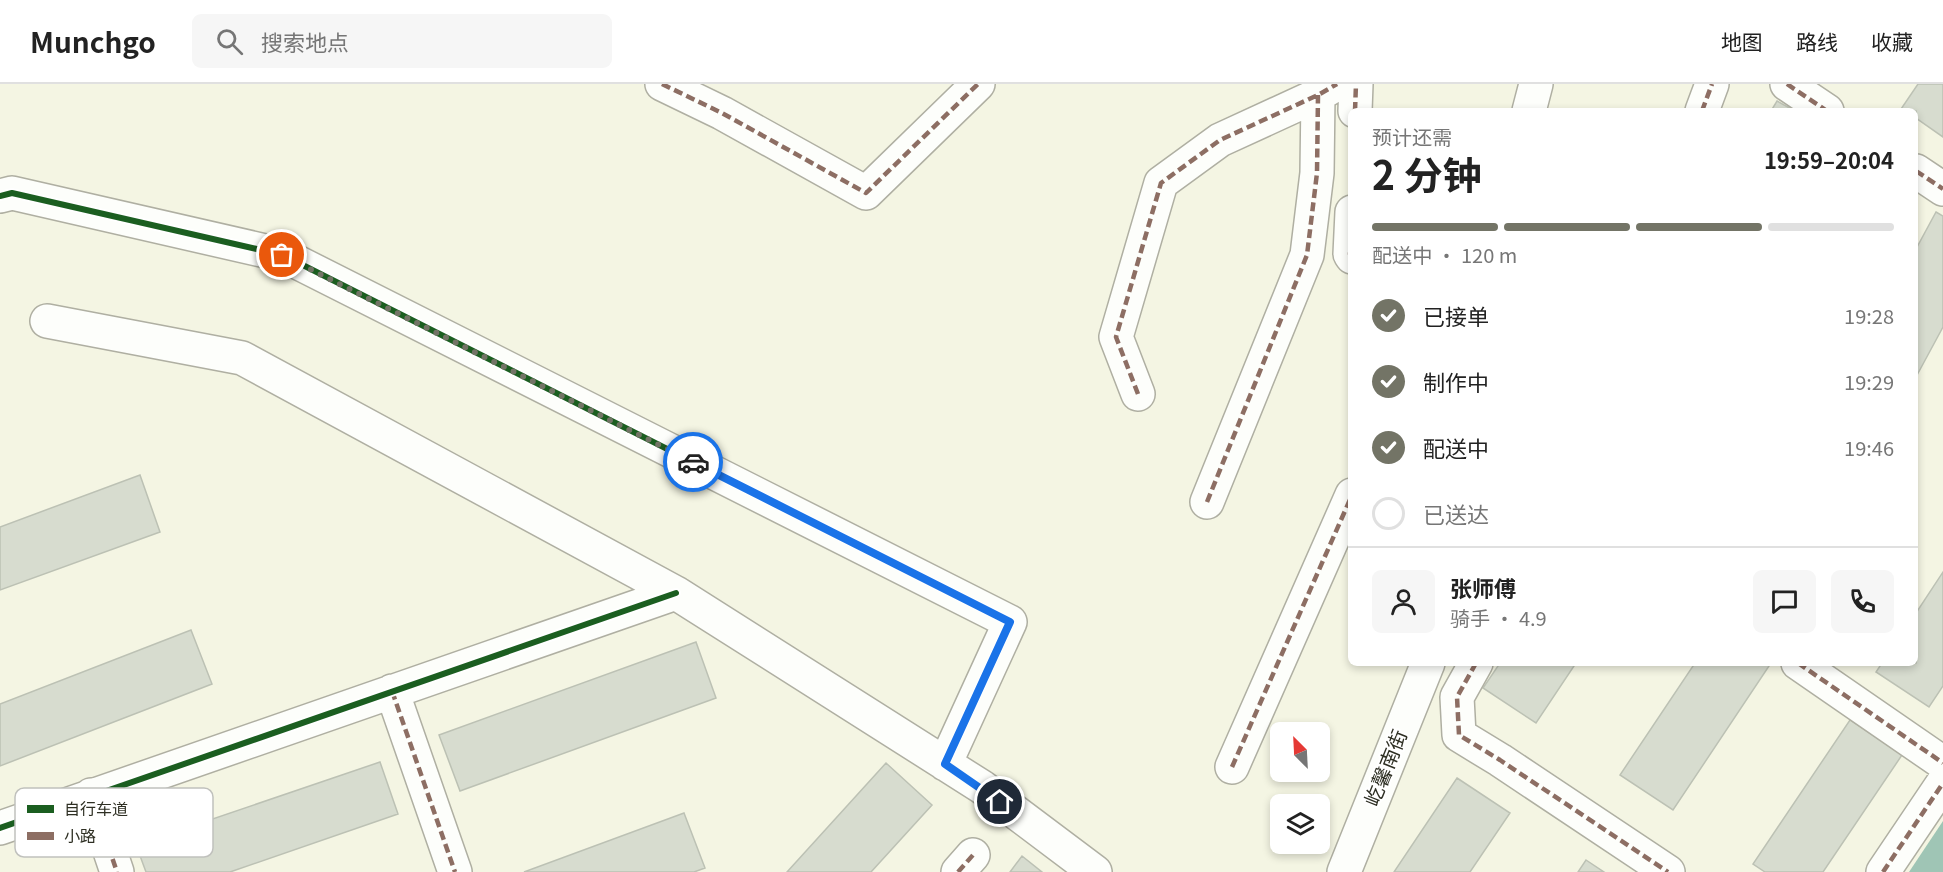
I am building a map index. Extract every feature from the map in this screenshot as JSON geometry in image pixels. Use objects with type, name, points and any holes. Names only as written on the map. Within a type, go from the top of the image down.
[{"type":"street","points":[[662,84],[722,113],[866,193],[978,84]]},
{"type":"street","points":[[1355,108],[1356,84]]},
{"type":"street","points":[[1530,108],[1536,84]]},
{"type":"street","points":[[1703,108],[1712,84]]},
{"type":"street","points":[[1787,84],[1823,108]]},
{"type":"street","points":[[1138,394],[1116,337],[1161,183],[1220,140],[1328,90]]},
{"type":"street","points":[[1207,502],[1307,255],[1328,90]]},
{"type":"street","points":[[1918,172],[1943,189]]},
{"type":"street","points":[[0,196],[12,193],[282,255],[1010,622],[945,764]]},
{"type":"street","points":[[47,321],[242,357],[676,593],[982,788],[1095,872]]},
{"type":"street","points":[[1232,767],[1348,504]]},
{"type":"street","points":[[111,788],[676,593]]},
{"type":"street","name":"屹馨南街","points":[[1344,872],[1427,666]]},
{"type":"street","points":[[1474,666],[1457,697],[1459,735],[1668,872]]},
{"type":"street","points":[[1802,666],[1943,763]]},
{"type":"street","points":[[392,691],[455,872]]},
{"type":"street","points":[[1883,872],[1943,783]]},
{"type":"street","points":[[0,828],[15,823]]},
{"type":"street","points":[[112,857],[117,872]]},
{"type":"shaded area","points":[[1943,821],[1943,872],[1909,872]]},
{"type":"building","points":[[1918,84],[1943,84],[1943,137],[1918,119],[1918,108],[1902,108]]},
{"type":"building","points":[[1777,101],[1790,108],[1773,108]]},
{"type":"building","points":[[1936,212],[1943,216],[1943,327],[1918,373],[1918,245]]},
{"type":"building","points":[[140,475],[160,532],[0,590],[0,527]]},
{"type":"building","points":[[1943,572],[1943,686],[1929,707],[1876,672],[1880,666],[1918,666],[1918,610]]},
{"type":"building","points":[[191,630],[212,684],[0,766],[0,704]]},
{"type":"building","points":[[696,642],[716,698],[460,791],[439,735]]},
{"type":"building","points":[[1498,666],[1574,666],[1536,723],[1483,688]]},
{"type":"building","points":[[1693,666],[1769,666],[1673,810],[1620,775]]},
{"type":"building","points":[[1850,720],[1902,755],[1823,872],[1765,872],[1753,864]]},
{"type":"building","points":[[380,762],[398,814],[230,872],[146,872],[140,857],[213,857],[213,819]]},
{"type":"building","points":[[886,763],[932,805],[871,872],[787,872]]},
{"type":"building","points":[[1457,778],[1510,813],[1470,872],[1394,872]]},
{"type":"building","points":[[684,813],[705,868],[694,872],[524,872]]},
{"type":"building","points":[[1022,856],[1042,872],[1010,872]]},
{"type":"building","points":[[1586,860],[1604,872],[1578,872]]},
{"type":"marked path","points":[[662,84],[722,113],[866,193],[978,84]]},
{"type":"marked path","points":[[1138,394],[1116,337],[1161,183],[1220,140],[1337,84]]},
{"type":"marked path","points":[[1355,108],[1356,84]]},
{"type":"marked path","points":[[1703,108],[1712,84]]},
{"type":"marked path","points":[[1787,84],[1823,108]]},
{"type":"marked path","points":[[1207,502],[1307,255],[1317,173],[1318,95]]},
{"type":"marked path","points":[[1918,172],[1943,189]]},
{"type":"marked path","points":[[1232,767],[1348,504]]},
{"type":"marked path","points":[[1474,666],[1457,697],[1459,735],[1668,872]]},
{"type":"marked path","points":[[1802,666],[1943,763]]},
{"type":"marked path","points":[[392,691],[455,872]]},
{"type":"marked path","points":[[1883,872],[1943,783]]},
{"type":"marked path","points":[[958,872],[973,855]]},
{"type":"marked path","points":[[112,857],[117,872]]},
{"type":"cycle path","points":[[0,196],[12,193],[283,255],[1010,622],[945,764]]},
{"type":"cycle path","points":[[115,788],[676,593]]},
{"type":"cycle path","points":[[0,828],[15,823]]},
{"type":"way so far","points":[[282,255],[693,462]]},
{"type":"route","points":[[693,462],[1010,622],[945,764],[1000,802]]}]
